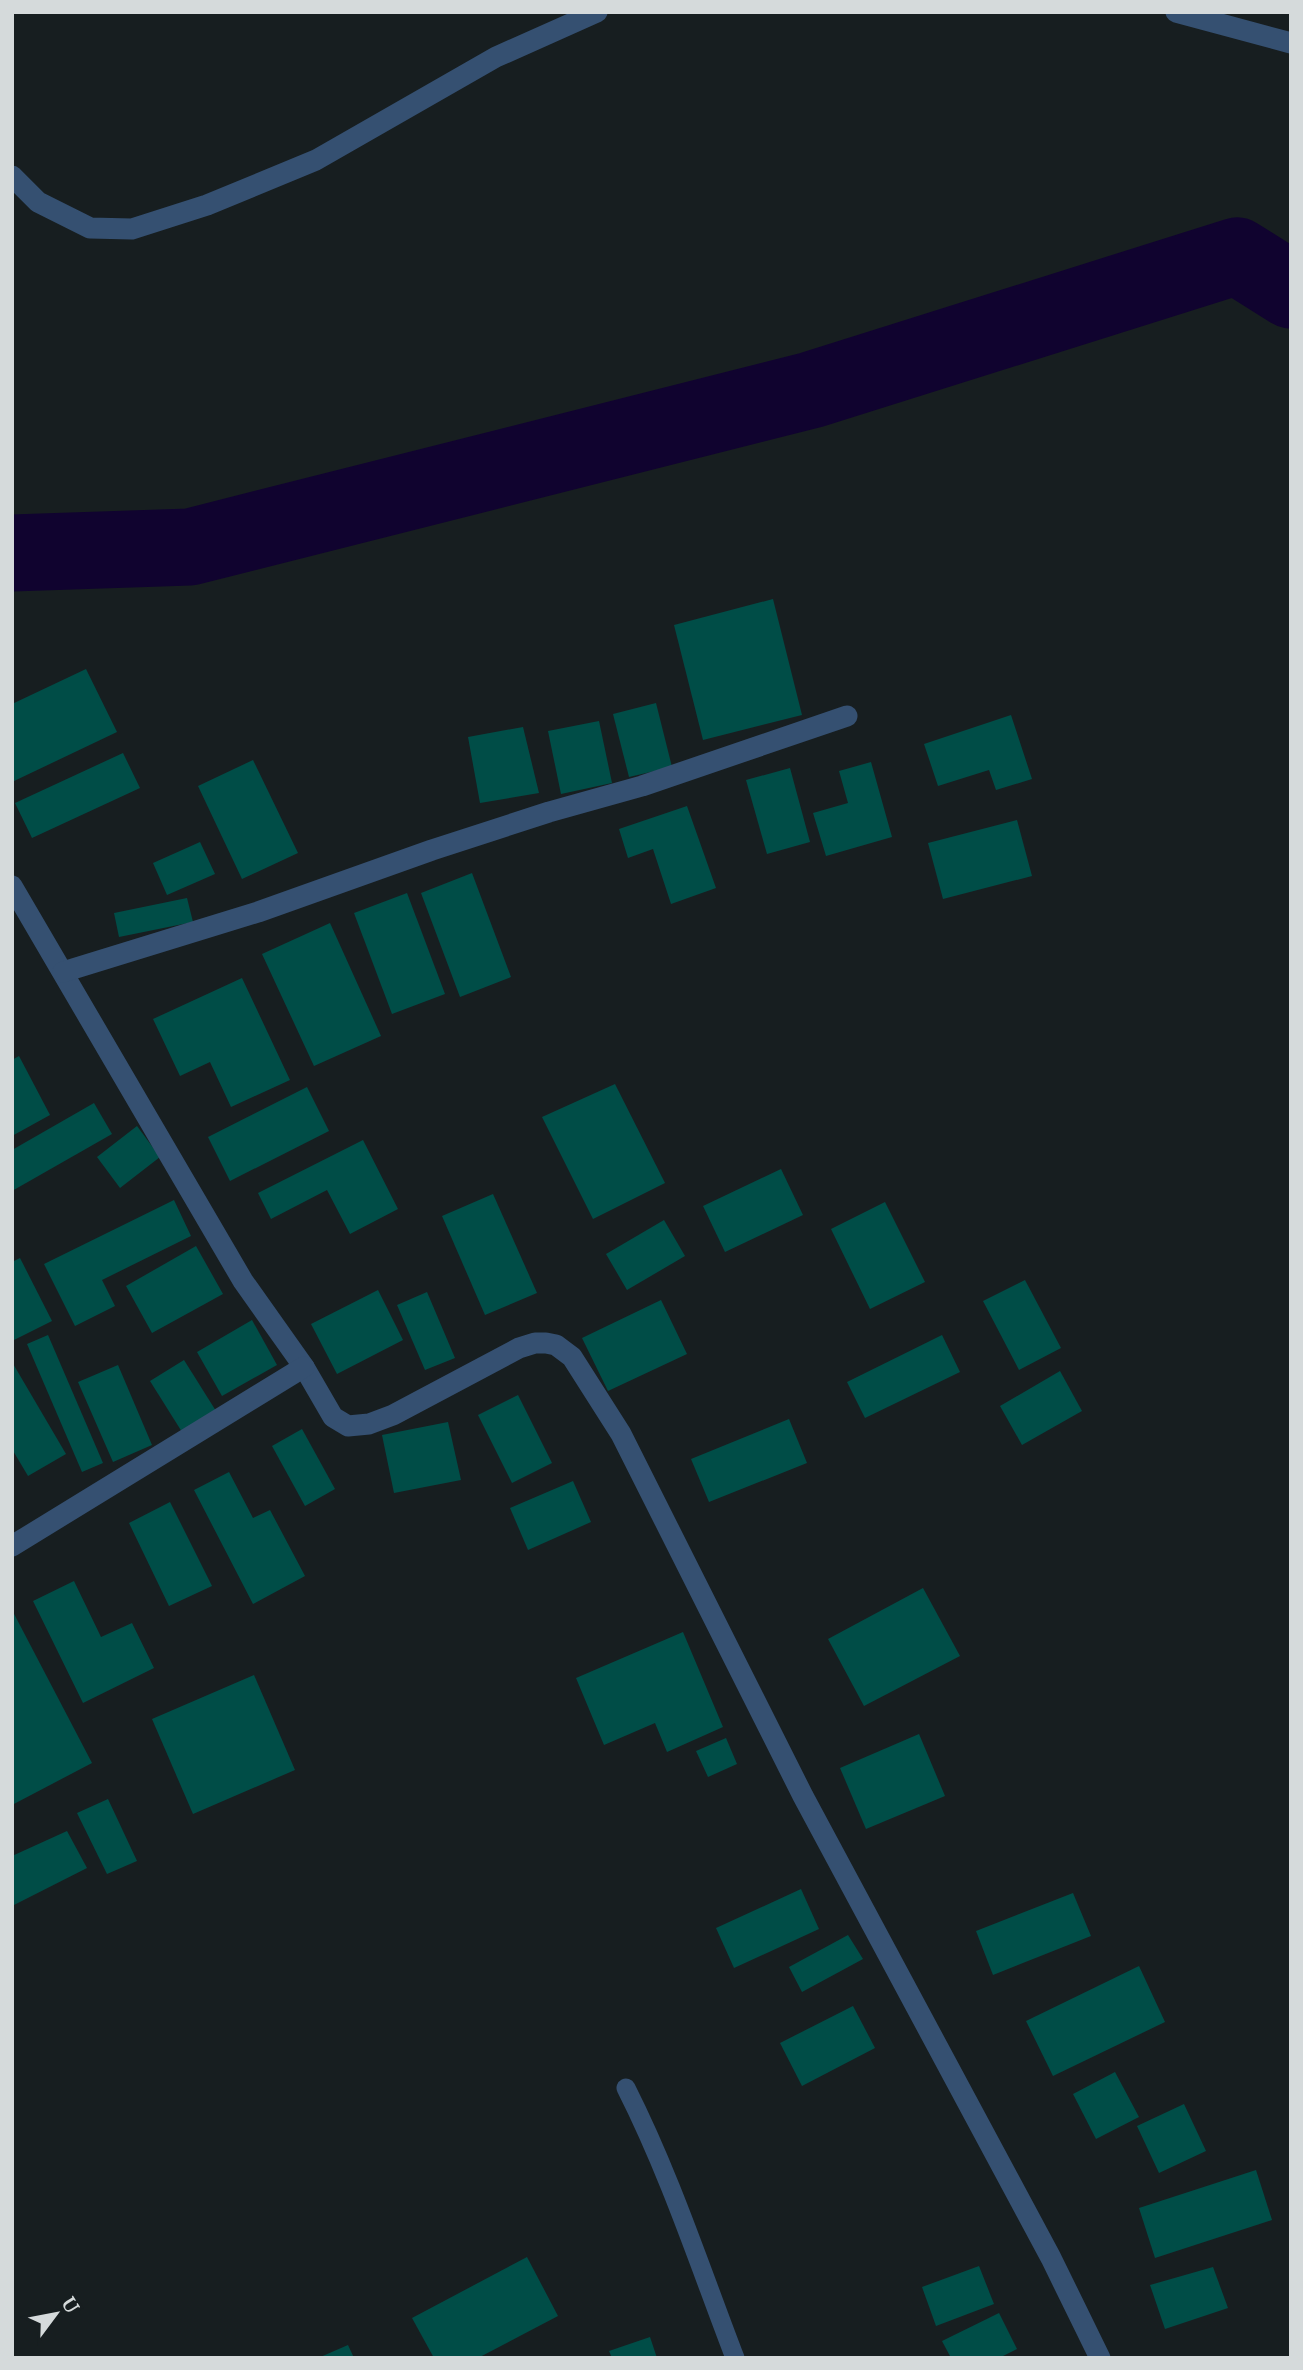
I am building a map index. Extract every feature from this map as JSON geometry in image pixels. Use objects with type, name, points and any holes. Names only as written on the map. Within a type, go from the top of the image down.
[{"type":"street","points":[[12,176],[38,202],[90,228],[132,229],[207,205],[316,160],[496,57],[597,12]]},
{"type":"street","points":[[1176,12],[1291,43]]},
{"type":"street","points":[[62,971],[258,912],[549,811],[642,786],[847,716]]},
{"type":"street","points":[[12,886],[243,1281],[304,1367],[333,1418],[348,1426],[369,1424],[393,1415],[535,1343],[556,1345],[572,1357],[621,1434],[803,1796],[1044,2246],[1100,2358]]},
{"type":"street","points":[[12,1546],[304,1367]]},
{"type":"lane","points":[[626,2088],[671,2185],[735,2358]]},
{"type":"building","points":[[773,599],[802,715],[703,740],[674,625]]},
{"type":"building","points":[[86,669],[117,732],[12,782],[12,704]]},
{"type":"building","points":[[656,703],[672,767],[629,777],[613,714]]},
{"type":"building","points":[[1011,715],[1032,779],[996,790],[989,770],[938,786],[924,744]]},
{"type":"building","points":[[599,721],[612,783],[561,794],[548,731]]},
{"type":"building","points":[[523,727],[539,793],[480,803],[468,737]]},
{"type":"building","points":[[123,753],[140,788],[32,838],[15,803]]},
{"type":"building","points":[[253,760],[298,853],[242,879],[198,786]]},
{"type":"building","points":[[871,762],[892,837],[826,856],[813,813],[848,803],[839,771]]},
{"type":"building","points":[[790,768],[810,842],[767,854],[746,780]]},
{"type":"building","points":[[687,806],[716,888],[671,904],[653,849],[628,858],[619,829]]},
{"type":"building","points":[[1017,820],[1032,876],[943,899],[928,843]]},
{"type":"building","points":[[200,842],[215,874],[167,895],[153,863]]},
{"type":"building","points":[[472,873],[511,977],[460,997],[421,893]]},
{"type":"building","points":[[407,893],[445,994],[392,1014],[354,913]]},
{"type":"building","points":[[187,898],[193,922],[119,937],[114,913]]},
{"type":"building","points":[[330,923],[381,1036],[314,1066],[262,954]]},
{"type":"building","points":[[242,978],[290,1080],[231,1107],[210,1062],[180,1076],[153,1019]]},
{"type":"building","points":[[19,1056],[50,1115],[12,1136],[12,1060]]},
{"type":"building","points":[[615,1084],[665,1183],[593,1219],[542,1117]]},
{"type":"building","points":[[307,1087],[329,1131],[230,1181],[208,1137]]},
{"type":"building","points":[[94,1103],[112,1134],[12,1191],[12,1150]]},
{"type":"building","points":[[137,1126],[160,1157],[120,1188],[97,1157]]},
{"type":"building","points":[[363,1140],[398,1209],[350,1234],[327,1190],[271,1219],[258,1193]]},
{"type":"building","points":[[781,1169],[803,1215],[725,1252],[703,1206]]},
{"type":"building","points":[[493,1194],[537,1293],[485,1315],[442,1216]]},
{"type":"building","points":[[174,1200],[191,1236],[102,1280],[115,1306],[75,1326],[44,1264]]},
{"type":"building","points":[[885,1202],[925,1282],[870,1309],[831,1229]]},
{"type":"building","points":[[664,1220],[685,1256],[627,1290],[606,1254]]},
{"type":"building","points":[[196,1246],[223,1294],[152,1333],[126,1286]]},
{"type":"building","points":[[20,1258],[52,1321],[12,1341],[12,1262]]},
{"type":"building","points":[[1025,1280],[1061,1348],[1019,1370],[983,1301]]},
{"type":"building","points":[[378,1290],[403,1340],[337,1374],[311,1324]]},
{"type":"building","points":[[427,1292],[455,1358],[425,1370],[397,1305]]},
{"type":"building","points":[[661,1300],[687,1354],[608,1391],[582,1338]]},
{"type":"building","points":[[252,1320],[277,1365],[222,1396],[197,1352]]},
{"type":"building","points":[[48,1335],[103,1463],[82,1472],[27,1344]]},
{"type":"building","points":[[942,1335],[960,1372],[865,1418],[847,1382]]},
{"type":"building","points":[[184,1360],[216,1411],[182,1432],[150,1381]]},
{"type":"building","points":[[12,1362],[66,1454],[28,1476],[12,1449]]},
{"type":"building","points":[[118,1365],[152,1445],[113,1462],[78,1382]]},
{"type":"building","points":[[1060,1371],[1082,1411],[1022,1445],[1000,1406]]},
{"type":"building","points":[[518,1395],[552,1463],[512,1483],[478,1415]]},
{"type":"building","points":[[789,1419],[807,1463],[709,1502],[691,1459]]},
{"type":"building","points":[[448,1422],[461,1480],[394,1493],[382,1435]]},
{"type":"building","points":[[302,1429],[335,1489],[305,1506],[272,1446]]},
{"type":"building","points":[[229,1472],[253,1518],[270,1510],[305,1576],[253,1604],[194,1490]]},
{"type":"building","points":[[573,1481],[591,1522],[528,1550],[510,1508]]},
{"type":"building","points":[[170,1502],[212,1586],[169,1606],[129,1523]]},
{"type":"building","points":[[74,1581],[101,1637],[132,1623],[154,1668],[83,1703],[33,1601]]},
{"type":"building","points":[[923,1588],[960,1656],[864,1706],[828,1639]]},
{"type":"building","points":[[12,1610],[92,1763],[12,1805]]},
{"type":"building","points":[[683,1632],[723,1727],[667,1752],[655,1723],[604,1745],[576,1678]]},
{"type":"building","points":[[254,1675],[295,1770],[193,1814],[152,1719]]},
{"type":"building","points":[[919,1734],[945,1796],[866,1829],[840,1768]]},
{"type":"building","points":[[726,1738],[737,1764],[708,1777],[696,1751]]},
{"type":"building","points":[[108,1799],[137,1861],[107,1874],[77,1813]]},
{"type":"building","points":[[67,1831],[87,1868],[12,1906],[12,1856]]},
{"type":"building","points":[[801,1889],[819,1929],[734,1968],[716,1928]]},
{"type":"building","points":[[1073,1893],[1091,1936],[993,1975],[976,1931]]},
{"type":"building","points":[[848,1935],[863,1959],[802,1992],[789,1967]]},
{"type":"building","points":[[1139,1966],[1165,2022],[1053,2076],[1026,2021]]},
{"type":"building","points":[[853,2006],[875,2048],[802,2086],[780,2043]]},
{"type":"building","points":[[1115,2072],[1139,2117],[1096,2139],[1073,2094]]},
{"type":"building","points":[[1184,2104],[1206,2151],[1159,2173],[1137,2126]]},
{"type":"building","points":[[1256,2170],[1272,2220],[1155,2258],[1139,2208]]},
{"type":"building","points":[[527,2257],[558,2316],[478,2358],[434,2358],[412,2318]]},
{"type":"building","points":[[979,2266],[994,2304],[936,2326],[922,2287]]},
{"type":"building","points":[[1213,2267],[1228,2308],[1165,2329],[1150,2285]]},
{"type":"building","points":[[999,2313],[1017,2349],[999,2358],[951,2358],[942,2341]]},
{"type":"building","points":[[650,2337],[657,2358],[612,2358],[609,2351]]},
{"type":"building","points":[[348,2345],[354,2358],[318,2358]]},
{"type":"waterway","points":[[12,553],[190,547],[811,390],[1237,256],[1291,290]]}]
